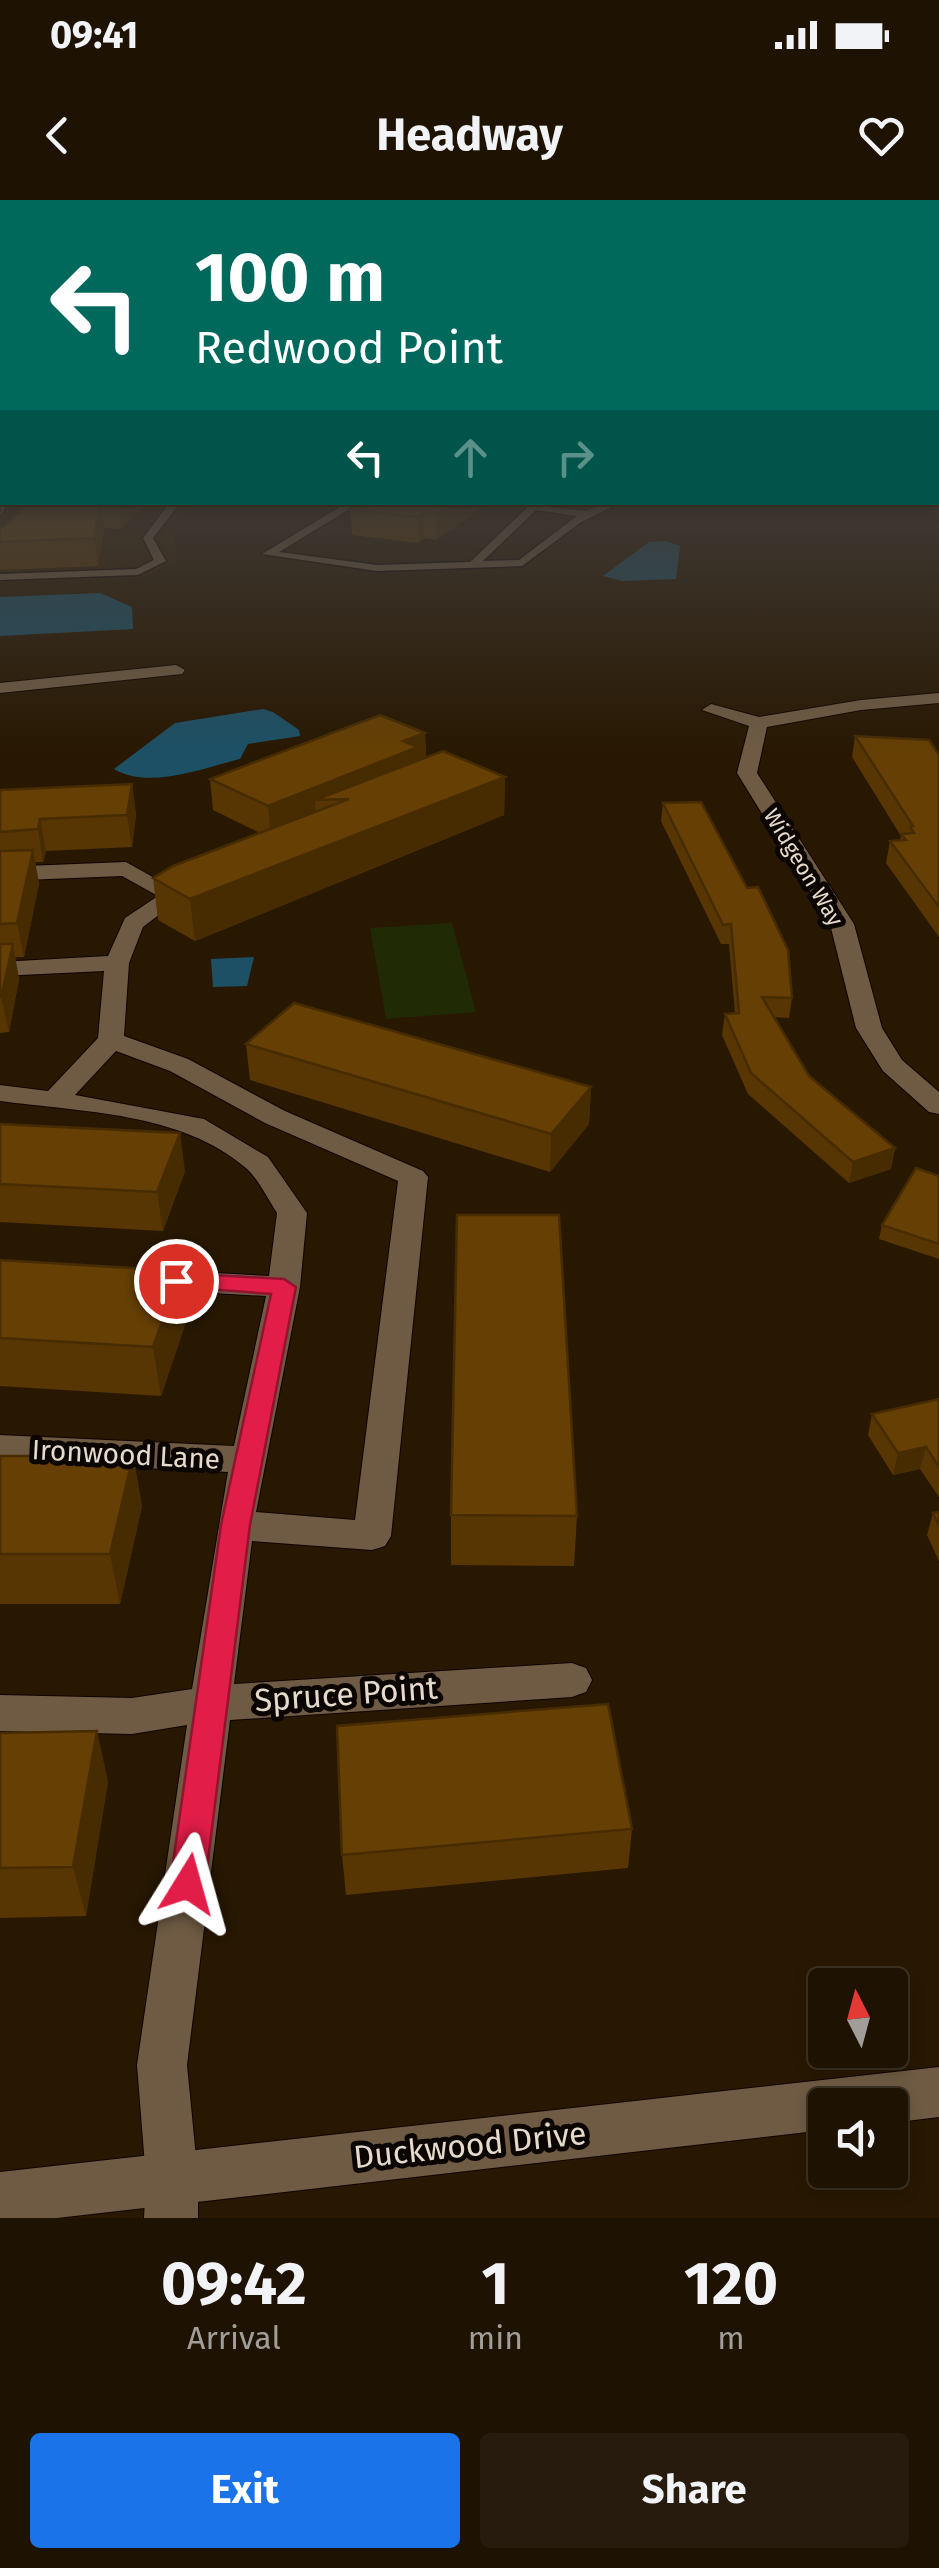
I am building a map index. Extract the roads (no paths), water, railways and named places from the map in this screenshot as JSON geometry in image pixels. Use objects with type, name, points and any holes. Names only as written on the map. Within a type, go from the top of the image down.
[{"type":"street","points":[[0,688],[176,670]]},
{"type":"street","points":[[712,710],[759,723],[861,705],[939,698]]},
{"type":"street","name":"Widgeon Way","points":[[759,723],[747,773],[842,924],[869,1028],[892,1065],[939,1106]]},
{"type":"street","points":[[0,874],[126,869],[181,891],[133,923],[117,962],[111,1040],[55,1100]]},
{"type":"street","points":[[0,968],[117,962]]},
{"type":"street","points":[[111,1040],[179,1065],[275,1117],[413,1177],[372,1536],[236,1525]]},
{"type":"street","points":[[0,1093],[194,1124],[258,1162],[292,1213],[284,1287],[236,1525],[162,2066],[171,2198]]},
{"type":"street","points":[[109,1277],[284,1287]]},
{"type":"street","name":"Ironwood Lane","points":[[0,1448],[251,1460]]},
{"type":"street","name":"Spruce Point","points":[[0,1714],[132,1716],[214,1702],[572,1680]]},
{"type":"street","name":"Duckwood Drive","points":[[0,2198],[171,2198],[939,2092]]},
{"type":"lane","points":[[0,577],[138,572],[152,564]]},
{"type":"lane","points":[[346,564],[376,568],[514,564]]},
{"type":"water","points":[[619,564],[678,564],[676,579],[622,581],[603,576]]},
{"type":"water","points":[[100,593],[132,607],[133,629],[0,636],[0,597]]},
{"type":"water","points":[[263,709],[299,730],[300,736],[248,744],[240,759],[176,775],[143,778],[114,769],[175,723]]},
{"type":"water","points":[[254,957],[247,986],[213,987],[211,959]]}]
